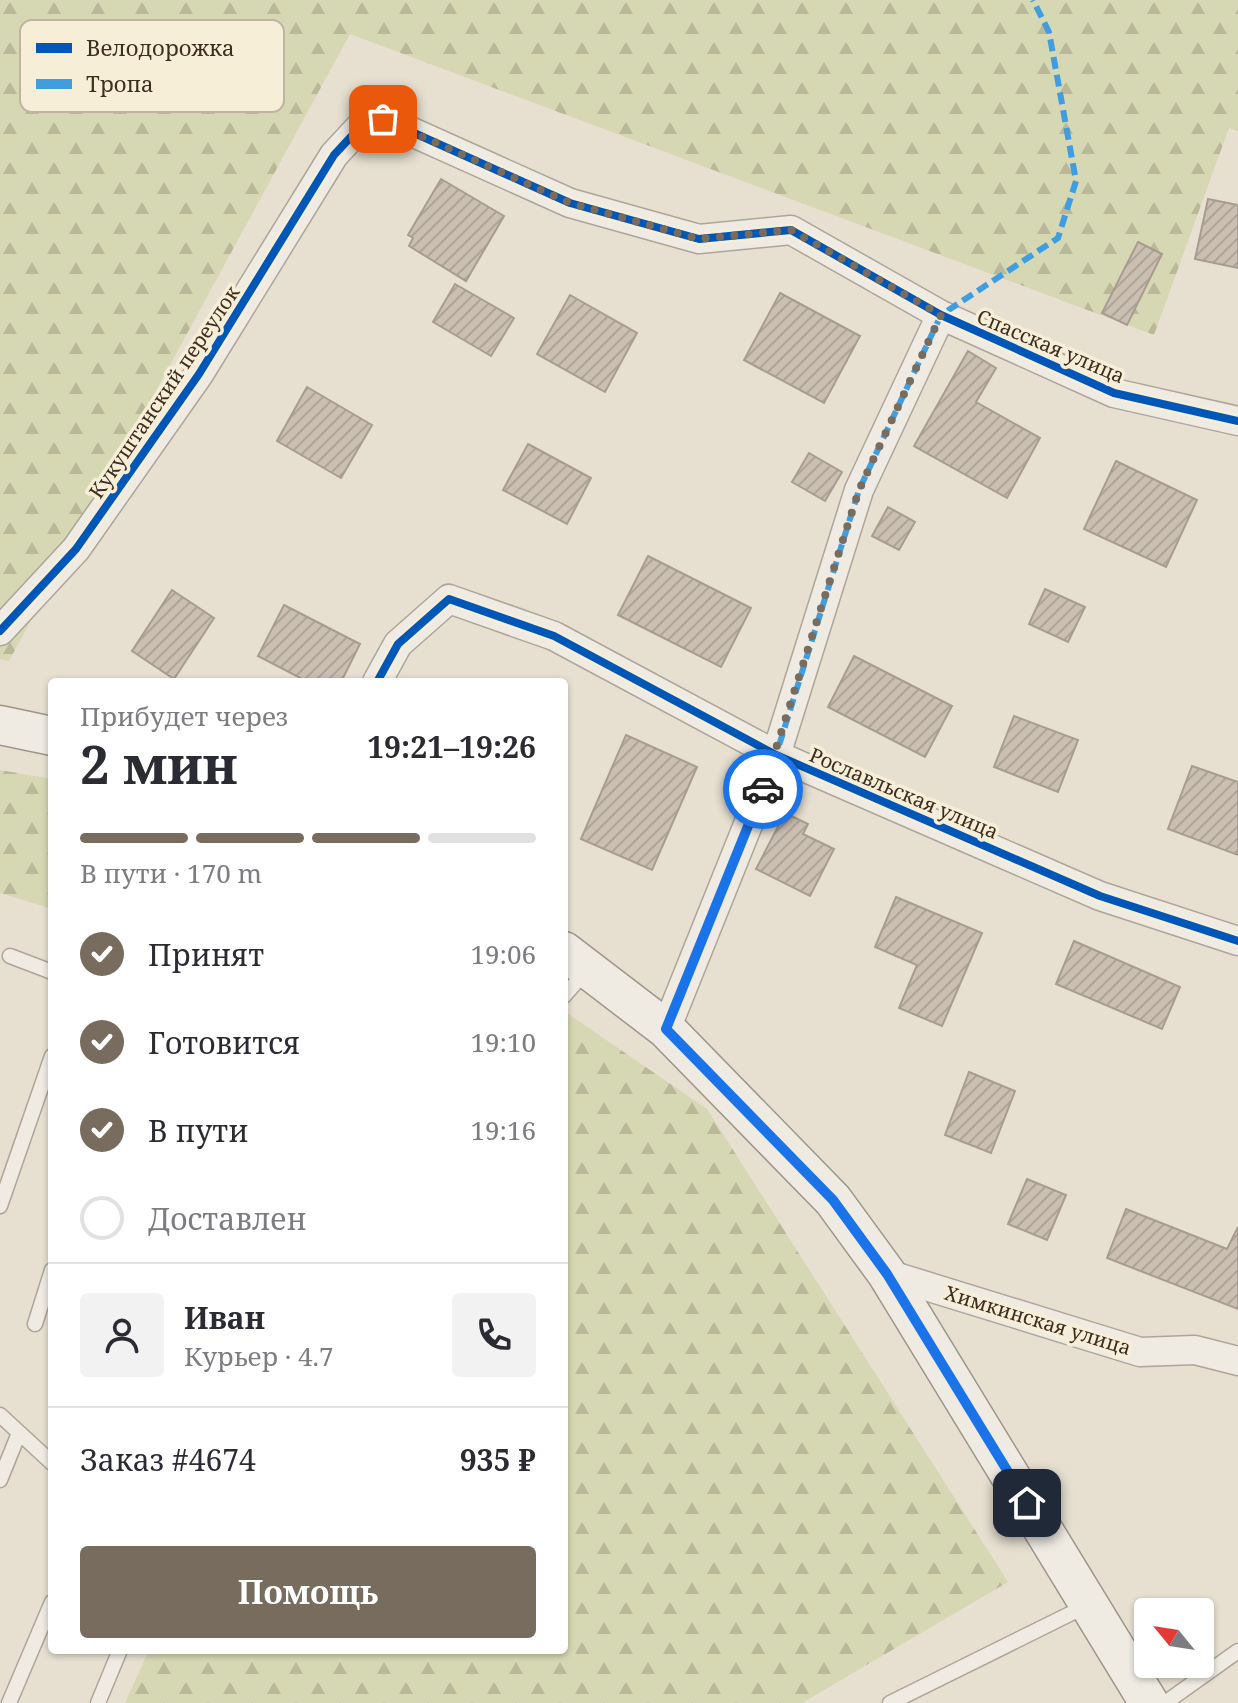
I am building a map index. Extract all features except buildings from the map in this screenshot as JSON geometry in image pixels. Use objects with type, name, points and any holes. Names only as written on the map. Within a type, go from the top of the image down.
[{"type":"street","name":"Спасская улица","points":[[334,155],[360,127],[383,119],[570,203],[699,239],[791,230],[941,315],[1114,393],[1238,421]]},
{"type":"street","name":"Кукуштанский переулок","points":[[0,631],[76,549],[199,374],[334,155]]},
{"type":"street","points":[[666,1029],[776,755],[859,490],[941,315]]},
{"type":"street","name":"Рославльская улица","points":[[379,678],[398,644],[449,599],[554,636],[776,755],[1100,896],[1238,941]]},
{"type":"street","points":[[0,725],[48,735]]},
{"type":"street","points":[[576,959],[666,1029],[833,1200],[887,1274],[1149,1703]]},
{"type":"street","name":"Химкинская улица","points":[[887,1274],[1140,1352],[1195,1350],[1238,1361]]},
{"type":"lane","points":[[10,956],[48,970]]},
{"type":"lane","points":[[568,984],[576,959]]},
{"type":"lane","points":[[0,1206],[48,1068]]},
{"type":"lane","points":[[35,1324],[48,1283]]},
{"type":"lane","points":[[0,1415],[48,1459]]},
{"type":"lane","points":[[0,1480],[19,1433]]},
{"type":"lane","points":[[890,1703],[1089,1604]]},
{"type":"lane","points":[[9,1703],[48,1611]]},
{"type":"lane","points":[[1165,1703],[1238,1651]]},
{"type":"lane","points":[[98,1703],[118,1654]]},
{"type":"green space","points":[[0,0],[1238,0],[1238,131],[1229,128],[1154,335],[350,34],[9,661],[0,659]]},
{"type":"green space","points":[[0,770],[48,778],[48,908],[0,893]]},
{"type":"green space","points":[[568,1014],[707,1109],[1008,1582],[802,1703],[125,1703],[147,1654],[568,1654]]},
{"type":"marked path","points":[[666,1029],[776,755],[859,490],[941,315],[1058,238],[1076,181],[1049,32],[1033,0]]},
{"type":"cycle path","points":[[0,631],[76,549],[199,374],[334,155],[360,127],[383,119],[570,203],[699,239],[791,230],[941,315],[1114,393],[1238,421]]},
{"type":"cycle path","points":[[379,678],[398,644],[449,599],[554,636],[776,755],[1100,896],[1238,941]]},
{"type":"way so far","points":[[383,119],[570,203],[699,239],[791,230],[941,315],[859,490],[763,789]]},
{"type":"route","points":[[763,789],[666,1029],[833,1200],[887,1274],[1027,1503]]}]
